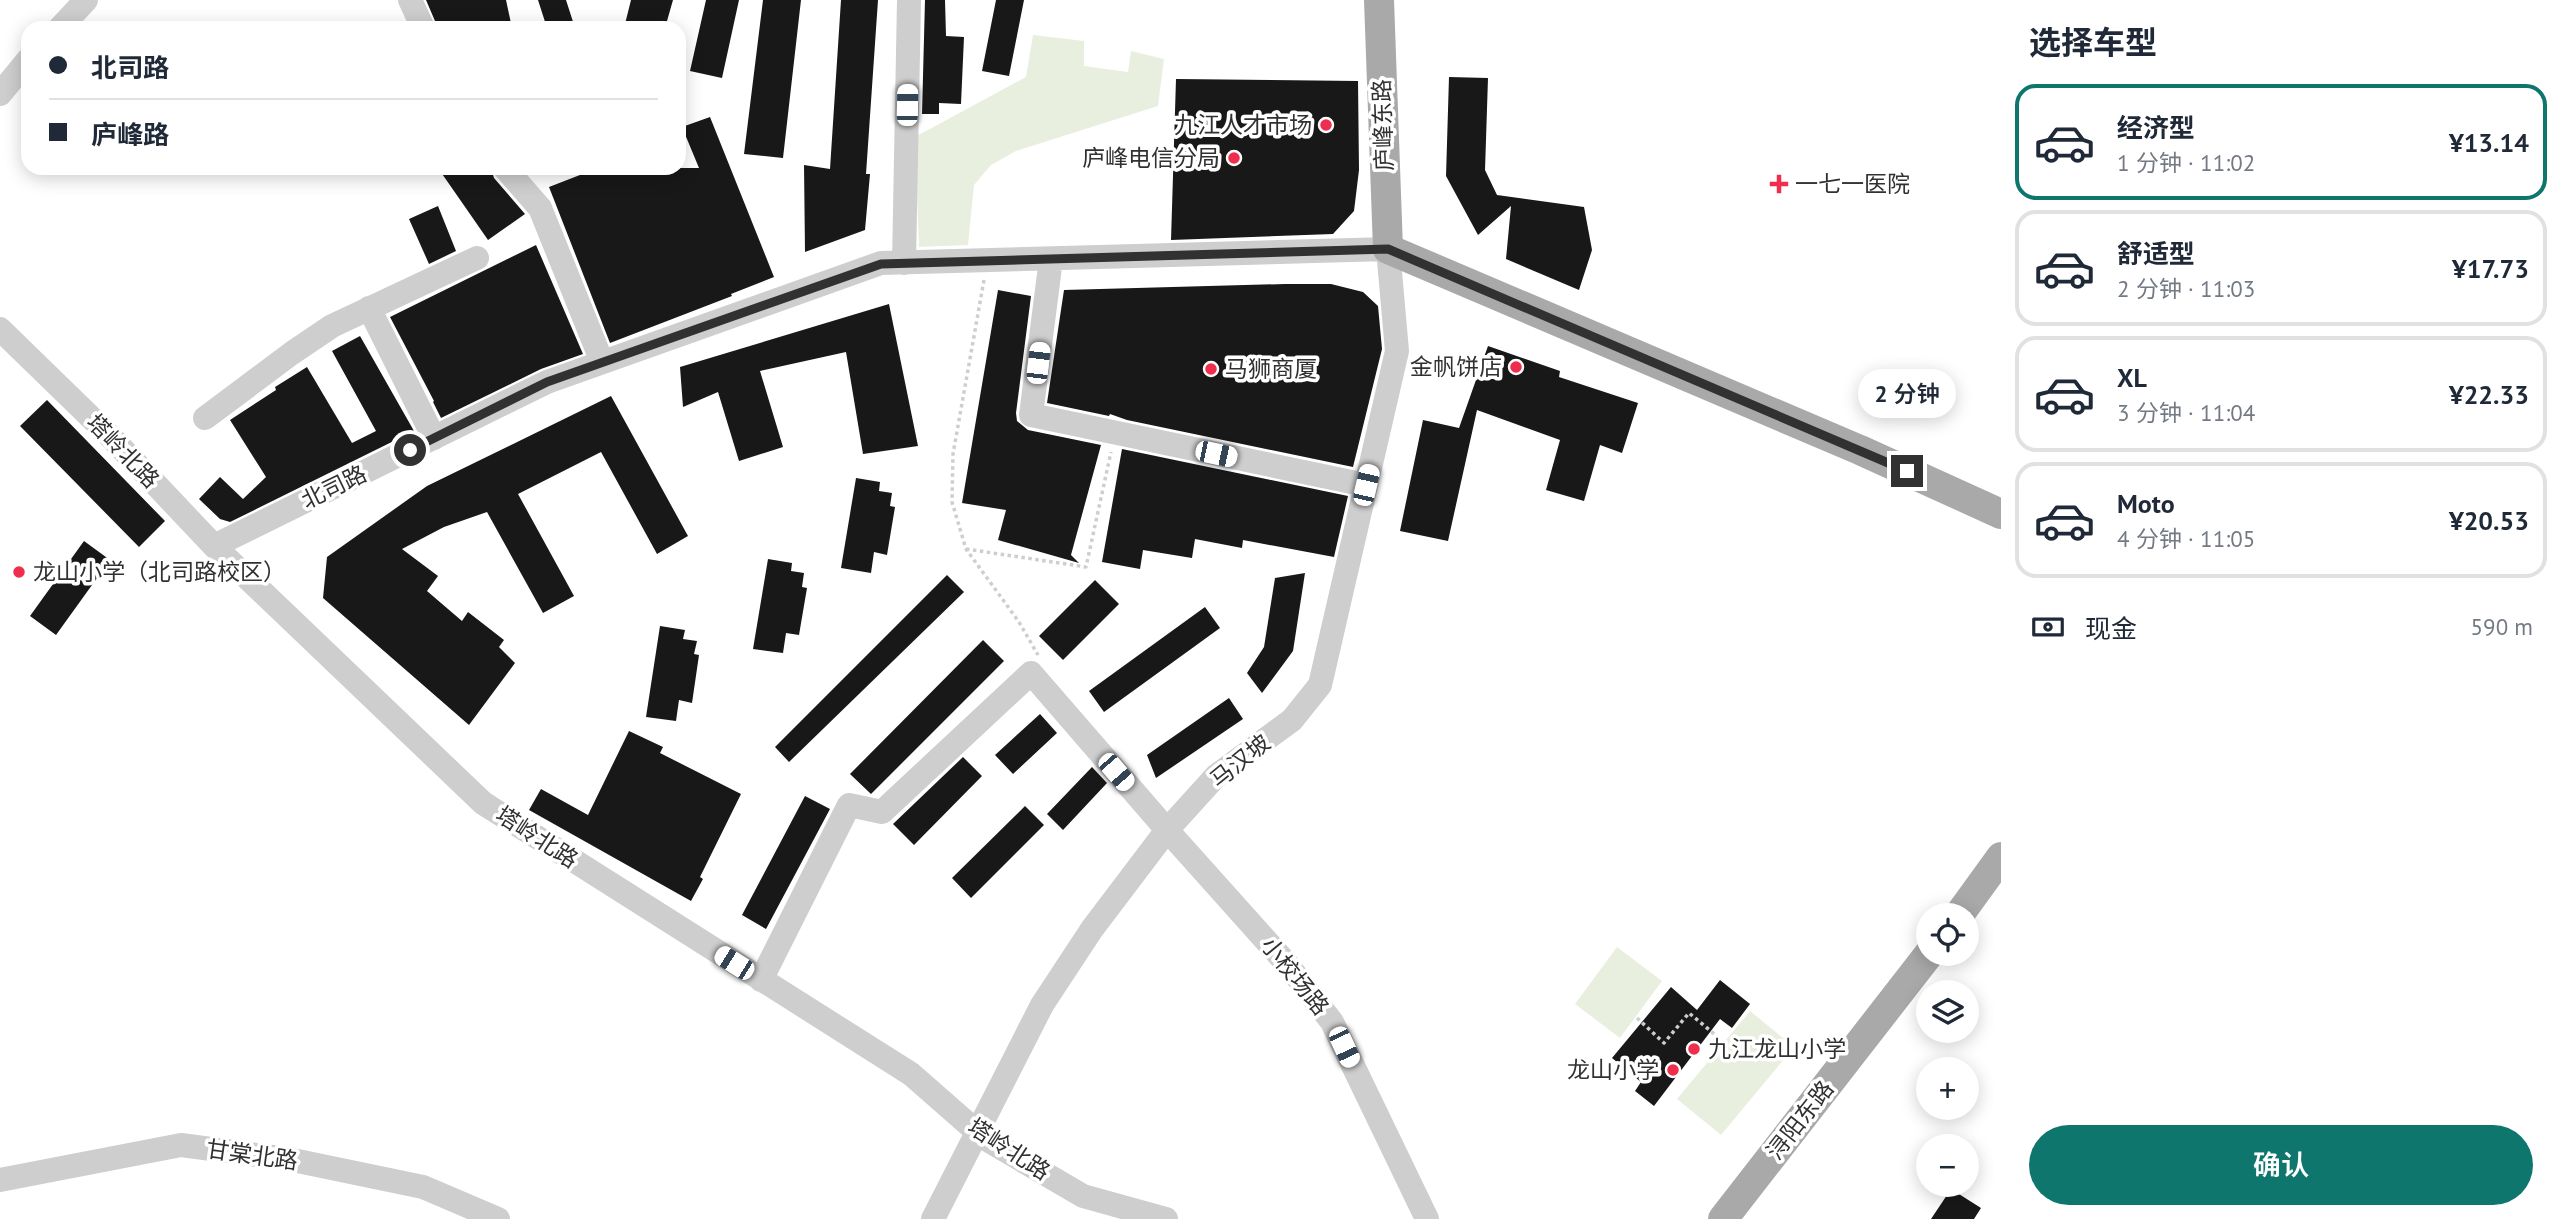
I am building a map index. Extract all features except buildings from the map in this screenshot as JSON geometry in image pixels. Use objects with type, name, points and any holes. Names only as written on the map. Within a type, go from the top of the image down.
[{"type":"main road","name":"庐峰东路","points":[[1380,0],[1388,249]]},
{"type":"main road","points":[[1388,249],[2001,513]]},
{"type":"main road","points":[[1968,903],[2001,857]]},
{"type":"main road","name":"浔阳东路","points":[[1723,1219],[1920,966]]},
{"type":"street","points":[[66,21],[86,0]]},
{"type":"street","points":[[410,0],[420,21]]},
{"type":"street","points":[[904,263],[909,0]]},
{"type":"street","points":[[0,94],[21,68]]},
{"type":"street","points":[[511,175],[540,208],[603,362]]},
{"type":"street","name":"北司路","points":[[214,546],[547,382],[881,264],[1388,249]]},
{"type":"street","name":"马汉坡","points":[[933,1219],[1042,1005],[1093,929],[1167,831],[1216,776],[1292,720],[1320,685],[1397,351],[1388,249]]},
{"type":"street","points":[[205,418],[332,326],[477,258]]},
{"type":"street","points":[[1051,259],[1031,415],[1366,485]]},
{"type":"street","points":[[369,308],[434,438]]},
{"type":"street","name":"塔岭北路","points":[[0,329],[110,436],[214,546],[483,803],[911,1074],[977,1132],[1083,1196],[1166,1219]]},
{"type":"street","name":"小校场路","points":[[761,980],[849,805],[882,812],[1031,673],[1167,831],[1287,964],[1332,1022],[1427,1219]]},
{"type":"street","name":"甘棠北路","points":[[0,1180],[181,1145],[288,1158],[423,1188],[498,1219]]},
{"type":"path","points":[[988,261],[953,454],[953,502],[965,549],[1019,622],[1038,656]]},
{"type":"path","points":[[965,549],[1086,567],[1116,432]]},
{"type":"path","points":[[1637,1018],[1664,1043],[1689,1013],[1719,1038]]},
{"type":"green space","points":[[1033,35],[1084,41],[1084,66],[1128,72],[1131,51],[1164,59],[1158,106],[1016,151],[991,165],[974,185],[968,245],[919,247],[915,137],[1026,77]]},
{"type":"green space","points":[[1617,947],[1662,981],[1620,1038],[1575,1004]]},
{"type":"green space","points":[[1750,1011],[1794,1047],[1721,1135],[1677,1099]]},
{"type":"place","name":"九江人才市场","points":[[1326,125]]},
{"type":"place","name":"庐峰电信分局","points":[[1234,158]]},
{"type":"place","name":"一七一医院","points":[[1779,184]]},
{"type":"place","name":"金帆饼店","points":[[1516,367]]},
{"type":"place","name":"马狮商厦","points":[[1211,369]]},
{"type":"place","name":"龙山小学（北司路校区）","points":[[19,572]]},
{"type":"place","name":"九江龙山小学","points":[[1694,1049]]},
{"type":"place","name":"龙山小学","points":[[1673,1070]]},
{"type":"route","points":[[410,450],[547,382],[881,264],[1388,249],[1907,471]]}]
